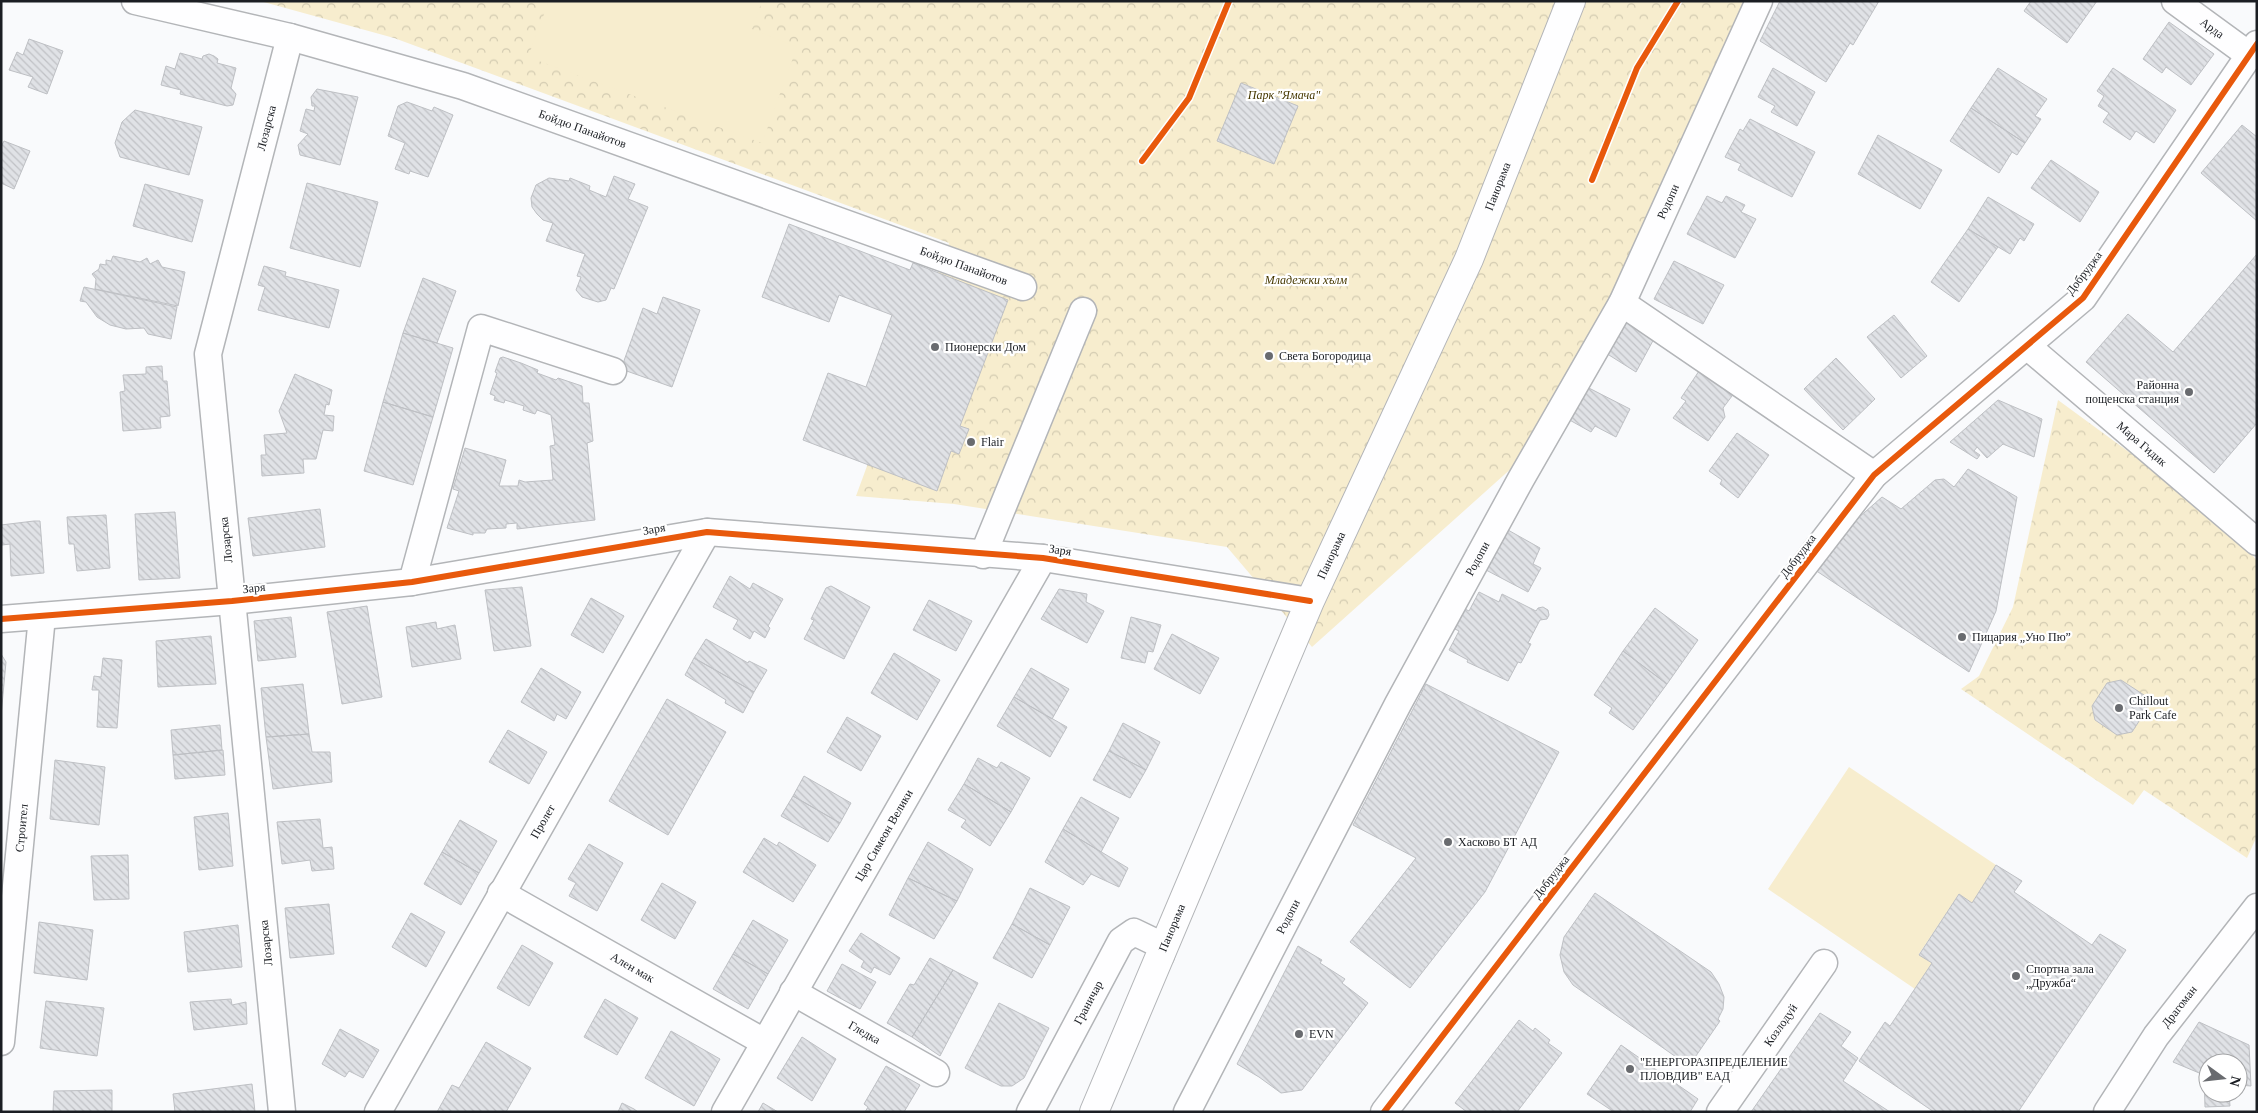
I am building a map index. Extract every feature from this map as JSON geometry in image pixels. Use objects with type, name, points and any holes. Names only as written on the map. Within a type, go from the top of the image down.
[{"type":"street","name":"Бойдю Панайотов","points":[[135,1],[290,37],[463,86],[1023,287]]},
{"type":"street","name":"Панорама","points":[[1094,1112],[1310,600],[1469,259],[1571,1]]},
{"type":"street","name":"Родопи","points":[[1188,1112],[1398,704],[1521,479],[1622,303],[1758,1]]},
{"type":"street","name":"Арда","points":[[2176,1],[2251,61]]},
{"type":"street","name":"Лозарска","points":[[282,1112],[208,354],[290,37]]},
{"type":"street","name":"Добруджа","points":[[1384,1112],[1874,475],[2082,298],[2251,61]]},
{"type":"street","points":[[1622,303],[1874,475]]},
{"type":"street","points":[[983,555],[1082,311]]},
{"type":"street","points":[[412,582],[481,328],[613,370]]},
{"type":"street","name":"Мара Гидик","points":[[2027,346],[2257,542]]},
{"type":"street","name":"Заря","points":[[1,619],[232,601],[412,582],[707,532],[983,555],[1043,558],[1310,600]]},
{"type":"street","name":"Пролет","points":[[378,1112],[707,532]]},
{"type":"street","name":"Цар Симеон Велики","points":[[725,1112],[792,992],[1043,558]]},
{"type":"street","name":"Строител","points":[[1,1042],[42,616]]},
{"type":"street","name":"Ален мак","points":[[501,893],[764,1042]]},
{"type":"street","name":"Драгоман","points":[[2107,1112],[2156,1036],[2257,907]]},
{"type":"street","name":"Граничар","points":[[1030,1112],[1121,941],[1134,932],[1159,944],[1161,955]]},
{"type":"street","name":"Козлодуй","points":[[1720,1112],[1824,963]]},
{"type":"street","name":"Гледка","points":[[792,992],[936,1074]]},
{"type":"green space","name":"Младежки хълм","points":[[260,1],[1759,1],[1542,441],[1312,647],[1227,547],[954,504],[856,496],[949,243],[394,38]]},
{"type":"green space","points":[[549,1],[762,1],[752,29],[797,47],[762,143],[528,57]]},
{"type":"green space","points":[[2058,400],[2230,526],[2257,561],[2257,836],[2247,858],[2144,790],[2133,805],[1961,689],[1979,676],[2013,607]]},
{"type":"green space","points":[[1849,767],[1996,865],[1972,903],[1959,894],[1919,954],[1932,963],[1915,989],[1768,889]]},
{"type":"building","points":[[1780,1],[1879,1],[1853,45],[1850,43],[1826,82],[1760,41]]},
{"type":"building","points":[[2031,1],[2097,1],[2067,43],[2024,11]]},
{"type":"building","points":[[2169,22],[2214,54],[2191,85],[2166,67],[2162,73],[2143,59]]},
{"type":"building","points":[[29,39],[63,51],[47,94],[28,87],[33,77],[9,70],[17,52],[23,55]]},
{"type":"building","points":[[180,53],[202,59],[203,56],[209,54],[218,59],[217,63],[236,68],[231,88],[236,94],[233,105],[227,106],[180,94],[181,90],[161,85],[166,66],[175,69]]},
{"type":"building","points":[[1773,68],[1815,92],[1797,126],[1771,112],[1775,106],[1758,97]]},
{"type":"building","points":[[1998,68],[2047,99],[2035,116],[2041,119],[2025,143],[1971,108]]},
{"type":"building","points":[[2113,68],[2176,110],[2154,143],[2136,131],[2130,140],[2103,122],[2109,113],[2098,106],[2104,96],[2097,91]]},
{"type":"building","points":[[1241,83],[1298,106],[1274,164],[1217,141]]},
{"type":"building","points":[[317,89],[358,97],[340,165],[300,155],[298,145],[308,134],[300,131],[306,109],[314,111],[315,106],[312,106],[311,97]]},
{"type":"building","points":[[407,102],[432,111],[434,107],[453,115],[428,177],[410,171],[409,174],[395,169],[405,143],[388,136],[398,106]]},
{"type":"building","points":[[1971,108],[2025,143],[2017,155],[2012,152],[1999,173],[1950,141]]},
{"type":"building","points":[[135,110],[202,127],[189,175],[120,157],[115,143],[122,122]]},
{"type":"building","points":[[1750,119],[1815,152],[1792,197],[1738,170],[1741,164],[1725,157],[1740,129],[1743,131]]},
{"type":"building","points":[[2242,125],[2257,137],[2257,221],[2201,173]]},
{"type":"building","points":[[1878,135],[1942,170],[1920,209],[1858,174]]},
{"type":"building","points":[[4,141],[30,151],[14,189],[1,183],[1,147]]},
{"type":"building","points":[[2051,160],[2099,192],[2080,222],[2031,188]]},
{"type":"building","points":[[614,176],[635,184],[628,199],[648,207],[614,289],[611,288],[606,300],[598,302],[582,297],[576,290],[581,277],[577,276],[585,254],[546,241],[553,223],[543,220],[537,214],[532,207],[531,198],[536,185],[549,178],[569,181],[570,178],[590,186],[589,190],[606,197]]},
{"type":"building","points":[[307,183],[378,202],[360,267],[290,248]]},
{"type":"building","points":[[145,184],[203,200],[192,242],[133,226]]},
{"type":"building","points":[[1707,196],[1722,203],[1726,196],[1745,205],[1741,212],[1756,219],[1735,258],[1687,234]]},
{"type":"building","points":[[1988,197],[2034,224],[2024,241],[2020,238],[2010,254],[1968,229]]},
{"type":"building","name":"Пионерски Дом","points":[[789,224],[910,270],[913,263],[1008,300],[960,426],[969,429],[959,454],[951,451],[937,491],[803,440],[828,373],[866,387],[892,315],[839,295],[829,322],[762,297]]},
{"type":"building","points":[[1968,229],[1998,247],[1959,302],[1931,282]]},
{"type":"building","name":"Районна пощенска станция","points":[[2257,254],[2257,423],[2214,473],[2086,362],[2128,314],[2173,352]]},
{"type":"building","points":[[113,256],[140,262],[147,258],[150,264],[158,260],[162,267],[185,272],[178,306],[95,289],[96,279],[92,274],[99,269],[100,264],[106,265],[106,260],[111,261]]},
{"type":"building","points":[[1674,261],[1724,285],[1703,324],[1654,299]]},
{"type":"building","points":[[264,266],[286,272],[285,276],[339,290],[329,328],[258,310],[265,287],[258,285]]},
{"type":"building","points":[[423,278],[456,291],[437,343],[403,333]]},
{"type":"building","points":[[84,287],[177,307],[171,339],[148,334],[144,328],[126,329],[110,325],[97,317],[86,302],[80,301]]},
{"type":"building","points":[[663,297],[700,310],[672,387],[621,369],[643,308],[657,314]]},
{"type":"building","points":[[1894,315],[1927,356],[1901,378],[1867,337]]},
{"type":"building","points":[[1626,318],[1655,337],[1636,372],[1601,350]]},
{"type":"building","points":[[403,333],[453,348],[433,417],[383,402]]},
{"type":"building","points":[[503,357],[538,370],[537,373],[556,380],[558,378],[582,386],[583,403],[589,403],[593,441],[587,443],[595,520],[517,529],[517,523],[506,524],[506,528],[487,529],[485,533],[473,533],[473,535],[447,528],[459,491],[453,489],[465,448],[506,460],[499,486],[518,486],[519,480],[525,482],[553,480],[550,446],[555,445],[551,415],[537,410],[535,414],[523,410],[524,406],[505,400],[504,403],[494,400],[495,396],[490,394],[497,373],[495,372],[500,358]]},
{"type":"building","points":[[1836,358],[1875,399],[1843,430],[1804,389]]},
{"type":"building","points":[[162,366],[163,381],[167,381],[170,416],[160,417],[161,428],[123,431],[120,392],[125,391],[123,375],[146,374],[146,367]]},
{"type":"building","points":[[1701,368],[1735,392],[1723,408],[1725,417],[1708,441],[1673,418],[1686,401],[1681,398]]},
{"type":"building","points":[[295,374],[332,390],[329,405],[326,404],[324,415],[334,416],[333,431],[323,430],[316,459],[303,459],[304,473],[262,476],[261,455],[266,455],[264,435],[287,433],[279,411]]},
{"type":"building","points":[[1583,385],[1630,409],[1616,437],[1595,426],[1591,432],[1566,418]]},
{"type":"building","points":[[1998,400],[2042,419],[2034,457],[2003,444],[1987,458],[1977,447],[1974,451],[1980,455],[1977,459],[1950,442]]},
{"type":"building","points":[[383,402],[433,417],[413,485],[364,471]]},
{"type":"building","points":[[1737,433],[1769,455],[1738,498],[1720,484],[1722,480],[1709,471]]},
{"type":"building","points":[[1968,469],[2017,497],[1996,611],[1969,672],[1806,564],[1882,497],[1901,509],[1935,480],[1944,479],[1954,487]]},
{"type":"building","points":[[320,509],[325,547],[253,556],[248,518]]},
{"type":"building","points":[[175,512],[180,578],[139,580],[135,514]]},
{"type":"building","points":[[106,515],[110,568],[77,571],[74,544],[69,544],[67,517]]},
{"type":"building","points":[[40,521],[44,573],[11,576],[10,544],[2,545],[1,525]]},
{"type":"building","points":[[1508,530],[1540,548],[1533,564],[1541,568],[1528,592],[1486,570]]},
{"type":"building","points":[[730,576],[750,589],[753,583],[783,599],[768,626],[770,628],[765,638],[754,631],[750,639],[733,629],[738,620],[713,607]]},
{"type":"building","points":[[831,586],[870,607],[844,659],[804,639],[814,620],[811,619],[826,588]]},
{"type":"building","points":[[522,587],[531,646],[494,651],[485,590]]},
{"type":"building","points":[[1059,589],[1087,594],[1086,602],[1104,611],[1087,643],[1041,619]]},
{"type":"building","points":[[1479,592],[1499,602],[1502,594],[1536,611],[1538,608],[1543,607],[1548,610],[1549,615],[1547,619],[1540,620],[1528,643],[1531,644],[1521,663],[1518,662],[1508,681],[1467,662],[1468,660],[1449,650],[1459,631],[1455,629],[1465,609],[1469,611]]},
{"type":"building","points":[[591,598],[624,616],[603,653],[571,635]]},
{"type":"building","points":[[929,600],[972,621],[956,651],[913,630]]},
{"type":"building","points":[[367,606],[382,697],[342,704],[327,612]]},
{"type":"building","points":[[1655,608],[1698,640],[1667,684],[1623,651]]},
{"type":"building","points":[[291,617],[296,657],[258,661],[254,621]]},
{"type":"building","points":[[1131,617],[1161,625],[1153,652],[1148,651],[1145,663],[1121,658]]},
{"type":"building","points":[[436,622],[437,629],[455,625],[461,659],[412,667],[406,627]]},
{"type":"building","points":[[1172,634],[1219,658],[1200,694],[1154,669]]},
{"type":"building","points":[[211,636],[216,684],[158,687],[156,641]]},
{"type":"building","points":[[706,639],[748,663],[749,661],[767,670],[754,692],[694,658]]},
{"type":"building","points":[[1623,651],[1667,684],[1633,730],[1609,713],[1612,708],[1594,695]]},
{"type":"building","points":[[894,653],[940,680],[917,720],[871,693]]},
{"type":"building","points":[[1,654],[6,662],[1,716]]},
{"type":"building","points":[[103,658],[122,660],[117,728],[97,727],[99,690],[92,690],[94,676],[101,677]]},
{"type":"building","points":[[694,658],[754,692],[743,713],[725,703],[726,700],[685,675]]},
{"type":"building","points":[[541,668],[581,692],[566,719],[557,714],[554,721],[521,702]]},
{"type":"building","points":[[1031,668],[1069,689],[1052,719],[1014,697]]},
{"type":"building","name":"Chillout Park Cafe","points":[[2121,680],[2144,695],[2147,709],[2132,732],[2117,735],[2095,720],[2092,706],[2107,683]]},
{"type":"building","points":[[303,684],[309,734],[266,737],[261,688]]},
{"type":"building","name":"Хасково БТ АД","points":[[1426,684],[1559,752],[1485,892],[1410,988],[1350,942],[1416,858],[1353,825]]},
{"type":"building","points":[[1014,697],[1067,727],[1050,757],[997,726]]},
{"type":"building","points":[[667,699],[726,732],[668,835],[609,801]]},
{"type":"building","points":[[847,717],[881,736],[861,771],[827,752]]},
{"type":"building","points":[[1123,723],[1160,742],[1146,770],[1109,751]]},
{"type":"building","points":[[220,725],[222,750],[173,755],[171,730]]},
{"type":"building","points":[[508,730],[547,752],[529,784],[489,762]]},
{"type":"building","points":[[309,734],[312,752],[330,752],[332,782],[273,789],[266,737]]},
{"type":"building","points":[[223,750],[225,775],[175,779],[173,755]]},
{"type":"building","points":[[1109,751],[1146,770],[1130,798],[1093,780]]},
{"type":"building","points":[[978,758],[997,768],[1001,762],[1030,778],[1011,812],[964,784]]},
{"type":"building","points":[[55,760],[105,767],[99,825],[50,819]]},
{"type":"building","points":[[804,776],[851,803],[840,823],[793,796]]},
{"type":"building","points":[[964,784],[1011,812],[990,846],[961,827],[966,820],[948,810]]},
{"type":"building","points":[[793,796],[840,823],[828,842],[781,816]]},
{"type":"building","points":[[1081,797],[1119,818],[1101,852],[1063,829]]},
{"type":"building","points":[[228,813],[233,866],[199,870],[194,817]]},
{"type":"building","points":[[320,819],[323,848],[332,847],[334,869],[312,871],[310,860],[282,864],[277,822]]},
{"type":"building","points":[[460,820],[497,841],[479,873],[442,852]]},
{"type":"building","points":[[1063,829],[1128,868],[1119,887],[1091,874],[1083,885],[1045,862]]},
{"type":"building","points":[[764,838],[777,846],[779,842],[816,865],[793,902],[743,872]]},
{"type":"building","points":[[928,842],[973,869],[957,901],[908,878]]},
{"type":"building","points":[[589,844],[623,863],[597,911],[569,896],[576,883],[568,879]]},
{"type":"building","points":[[442,852],[479,873],[461,905],[424,884]]},
{"type":"building","points":[[128,855],[129,899],[94,900],[91,856]]},
{"type":"building","name":"Спортна зала „Дружба“","points":[[1996,865],[2022,881],[2014,892],[2092,945],[2100,934],[2126,950],[2018,1112],[1934,1112],[1859,1061],[1885,1022],[1890,1026],[1932,963],[1919,955],[1959,894],[1972,903]]},
{"type":"building","points":[[908,878],[957,901],[934,939],[889,915]]},
{"type":"building","points":[[662,883],[696,902],[675,939],[641,920]]},
{"type":"building","points":[[1030,888],[1070,907],[1050,945],[1012,924]]},
{"type":"building","points":[[1595,893],[1711,972],[1719,984],[1724,997],[1723,1009],[1718,1019],[1720,1021],[1689,1066],[1573,985],[1564,972],[1560,955],[1564,937]]},
{"type":"building","points":[[329,904],[334,954],[290,958],[285,908]]},
{"type":"building","points":[[411,913],[445,932],[426,967],[392,947]]},
{"type":"building","points":[[753,920],[788,940],[768,974],[733,954]]},
{"type":"building","points":[[39,922],[93,930],[87,980],[34,973]]},
{"type":"building","points":[[1012,924],[1050,945],[1032,978],[993,958]]},
{"type":"building","points":[[238,925],[242,967],[188,972],[184,932]]},
{"type":"building","points":[[861,933],[900,958],[890,975],[874,967],[871,973],[861,967],[864,961],[849,951]]},
{"type":"building","points":[[522,945],[553,963],[529,1006],[497,988]]},
{"type":"building","name":"EVN","points":[[1298,946],[1322,960],[1320,963],[1345,979],[1342,983],[1368,1003],[1302,1090],[1281,1093],[1237,1064]]},
{"type":"building","points":[[733,954],[768,974],[748,1009],[713,989]]},
{"type":"building","points":[[930,958],[953,970],[912,1037],[887,1023],[910,984],[914,985]]},
{"type":"building","points":[[842,964],[876,982],[860,1009],[827,991]]},
{"type":"building","points":[[953,970],[978,983],[940,1056],[912,1037]]},
{"type":"building","points":[[231,999],[232,1005],[246,1002],[247,1024],[194,1030],[190,1002]]},
{"type":"building","points":[[605,999],[638,1018],[617,1055],[584,1037]]},
{"type":"building","points":[[46,1001],[104,1008],[97,1056],[40,1048]]},
{"type":"building","points":[[999,1003],[1049,1028],[1024,1078],[1012,1086],[1001,1086],[965,1068]]},
{"type":"building","points":[[1820,1013],[1851,1032],[1841,1046],[1858,1058],[1843,1081],[1890,1112],[1751,1112]]},
{"type":"building","points":[[1519,1020],[1533,1031],[1535,1028],[1550,1040],[1548,1043],[1562,1053],[1517,1112],[1467,1112],[1455,1103]]},
{"type":"building","points":[[2199,1022],[2249,1045],[2251,1086],[2248,1086],[2248,1053],[2198,1053],[2198,1072],[2173,1062]]},
{"type":"building","points":[[340,1029],[379,1050],[363,1078],[349,1071],[345,1077],[322,1064]]},
{"type":"building","points":[[671,1031],[720,1059],[694,1106],[645,1078]]},
{"type":"building","points":[[802,1037],[836,1059],[812,1101],[777,1078]]},
{"type":"building","points":[[486,1042],[531,1068],[506,1112],[437,1112],[452,1085],[459,1088]]},
{"type":"building","name":"\"ЕНЕРГОРАЗПРЕДЕЛЕНИЕ ПЛОВДИВ\" ЕАД","points":[[1621,1045],[1698,1099],[1690,1112],[1614,1112],[1587,1094]]},
{"type":"building","points":[[886,1066],[920,1085],[904,1112],[865,1112],[868,1107],[864,1104]]},
{"type":"building","points":[[252,1084],[255,1112],[175,1112],[173,1094]]},
{"type":"building","points":[[112,1090],[112,1112],[53,1112],[54,1091]]},
{"type":"building","points":[[622,1103],[634,1109],[638,1112],[618,1112]]},
{"type":"building","points":[[763,1103],[778,1112],[758,1112]]},
{"type":"building","points":[[2205,1103],[2230,1103],[2230,1106],[2205,1107]]},
{"type":"cycle path","points":[[1142,161],[1189,98],[1229,1]]},
{"type":"cycle path","points":[[1592,180],[1637,68],[1678,1]]},
{"type":"cycle path","points":[[1384,1112],[1874,475],[2083,298],[2257,44]]},
{"type":"cycle path","points":[[1,619],[232,601],[412,582],[707,532],[1043,558],[1310,601]]},
{"type":"place","name":"Пионерски Дом","points":[[935,347]]},
{"type":"place","name":"Света Богородица","points":[[1269,356]]},
{"type":"place","name":"Районна пощенска станция","points":[[2189,392]]},
{"type":"place","name":"Flair","points":[[971,442]]},
{"type":"place","name":"Пицария „Уно Пю”","points":[[1962,637]]},
{"type":"place","name":"Chillout Park Cafe","points":[[2119,708]]},
{"type":"place","name":"Хасково БТ АД","points":[[1448,842]]},
{"type":"place","name":"Спортна зала „Дружба“","points":[[2016,976]]},
{"type":"place","name":"EVN","points":[[1299,1034]]},
{"type":"place","name":"\"ЕНЕРГОРАЗПРЕДЕЛЕНИЕ ПЛОВДИВ\" ЕАД","points":[[1630,1069]]},
{"type":"park label","name":"Парк \"Ямача\"","points":[[1284,95]]}]
